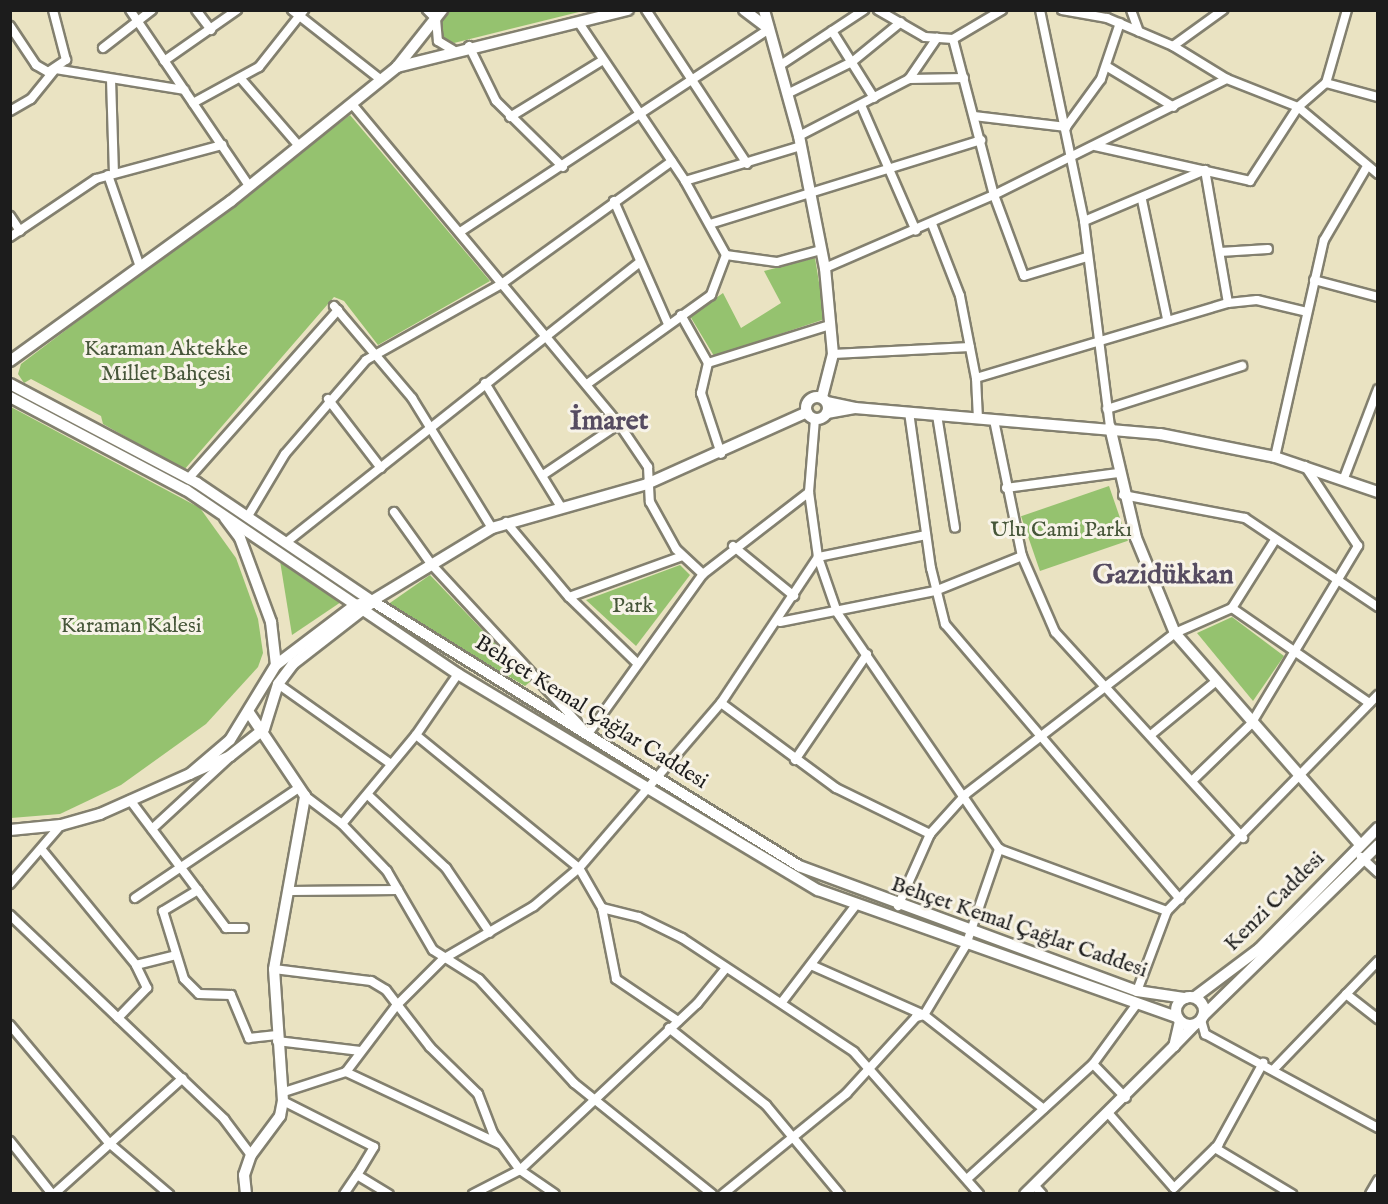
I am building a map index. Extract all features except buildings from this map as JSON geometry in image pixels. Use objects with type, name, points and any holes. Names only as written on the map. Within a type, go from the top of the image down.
[{"type":"main road","points":[[397,66],[469,46],[579,23],[628,10]]},
{"type":"main road","points":[[744,10],[769,29]]},
{"type":"main road","points":[[190,774],[250,714],[276,665],[356,605],[372,601],[492,528],[506,522],[647,484],[811,416],[826,404],[833,354],[825,268],[800,141],[764,10]]},
{"type":"main road","points":[[10,361],[249,186],[352,104],[397,66],[439,15]]},
{"type":"main road","name":"Behçet Kemal Çağlar Caddesi","points":[[10,384],[188,478],[288,541],[372,601],[799,866],[898,906],[1137,991],[1190,997]]},
{"type":"main road","name":"Behçet Kemal Çağlar Caddesi","points":[[10,397],[221,513],[458,674],[652,789],[789,875],[856,905],[1136,1005],[1179,1019],[1200,1020]]},
{"type":"main road","points":[[811,416],[810,398],[826,404],[855,408],[978,419],[1110,426],[1275,457],[1344,478],[1377,492]]},
{"type":"main road","points":[[1110,426],[1123,495],[1175,633],[1251,724],[1359,845]]},
{"type":"main road","points":[[221,513],[251,566],[271,622],[276,665]]},
{"type":"main road","points":[[10,830],[61,825],[130,800],[232,754],[264,729],[278,684],[293,664],[365,612],[372,601]]},
{"type":"main road","points":[[246,1194],[244,1175],[251,1155],[280,1116],[284,1096],[277,1038],[274,969],[290,891],[302,792],[264,729],[250,714]]},
{"type":"main road","name":"Kenzi Caddesi","points":[[1190,997],[1259,949],[1377,828]]},
{"type":"main road","name":"Kenzi Caddesi","points":[[1025,1194],[1110,1114],[1200,1020],[1364,859],[1376,850]]},
{"type":"main road","points":[[1174,1046],[1179,1019],[1178,1003],[1190,997],[1202,1003],[1200,1020]]},
{"type":"street","points":[[10,111],[31,99],[55,69],[66,60],[66,48],[53,10]]},
{"type":"street","points":[[130,10],[249,186]]},
{"type":"street","points":[[103,48],[152,10]]},
{"type":"street","points":[[196,10],[211,30]]},
{"type":"street","points":[[164,61],[237,10]]},
{"type":"street","points":[[427,10],[439,15],[435,36],[453,50]]},
{"type":"street","points":[[646,10],[747,164]]},
{"type":"street","points":[[779,66],[864,10]]},
{"type":"street","points":[[878,10],[937,38],[953,39],[1002,10]]},
{"type":"street","points":[[1040,10],[1084,221],[1097,339],[1110,426]]},
{"type":"street","points":[[1062,10],[1120,23],[1173,46],[1227,79],[1298,107],[1366,168],[1377,174]]},
{"type":"street","points":[[1131,10],[1139,32]]},
{"type":"street","points":[[1173,46],[1223,10]]},
{"type":"street","points":[[1095,146],[1250,181],[1298,107],[1326,83],[1347,10]]},
{"type":"street","points":[[193,103],[242,80],[299,12],[380,79]]},
{"type":"street","points":[[787,94],[852,62],[901,22]]},
{"type":"street","points":[[579,23],[685,181],[726,255],[711,295],[587,384]]},
{"type":"street","points":[[1066,127],[1106,66],[1120,23]]},
{"type":"street","points":[[10,26],[41,70],[55,69],[184,90]]},
{"type":"street","points":[[460,232],[640,117],[769,29]]},
{"type":"street","points":[[832,31],[874,98]]},
{"type":"street","points":[[685,181],[747,164],[800,141],[909,79],[937,38]]},
{"type":"street","points":[[953,39],[994,195],[1024,276],[1088,257]]},
{"type":"street","points":[[469,46],[496,101],[563,167]]},
{"type":"street","points":[[510,117],[603,60]]},
{"type":"street","points":[[1106,66],[1174,106]]},
{"type":"street","points":[[909,79],[964,78]]},
{"type":"street","points":[[111,79],[111,174],[140,267]]},
{"type":"street","points":[[825,268],[932,224],[994,195],[1227,79]]},
{"type":"street","points":[[242,80],[299,146]]},
{"type":"street","points":[[1326,83],[1377,97]]},
{"type":"street","points":[[352,104],[620,424],[648,467],[647,484],[650,502],[682,556],[703,574]]},
{"type":"street","points":[[861,105],[915,231]]},
{"type":"street","points":[[974,116],[1066,127]]},
{"type":"street","points":[[710,224],[810,195],[888,168],[981,140]]},
{"type":"street","points":[[10,237],[111,174],[222,145]]},
{"type":"street","points":[[248,516],[285,454],[328,399],[377,354],[503,283],[672,161]]},
{"type":"street","points":[[1275,457],[1324,240],[1366,168]]},
{"type":"street","points":[[1084,221],[1142,200],[1205,170]]},
{"type":"street","points":[[1205,170],[1228,303]]},
{"type":"street","points":[[1142,200],[1167,319]]},
{"type":"street","points":[[614,201],[639,263],[668,324]]},
{"type":"street","points":[[10,216],[20,231]]},
{"type":"street","points":[[932,224],[960,296],[976,378],[978,419]]},
{"type":"street","points":[[1220,252],[1268,249]]},
{"type":"street","points":[[726,255],[777,262],[821,250]]},
{"type":"street","points":[[288,541],[485,383],[549,338],[639,263]]},
{"type":"street","points":[[1314,280],[1377,297]]},
{"type":"street","points":[[976,378],[1097,339],[1228,303],[1257,300],[1307,312]]},
{"type":"street","points":[[188,478],[336,308],[377,354],[430,426],[492,528]]},
{"type":"street","points":[[681,315],[708,363],[701,393],[721,454]]},
{"type":"street","points":[[708,363],[830,326]]},
{"type":"street","points":[[833,354],[970,347]]},
{"type":"street","points":[[1107,409],[1242,366]]},
{"type":"street","points":[[485,383],[561,507]]},
{"type":"street","points":[[1344,478],[1377,389]]},
{"type":"street","points":[[328,399],[381,468]]},
{"type":"street","points":[[909,412],[935,591],[945,624],[1180,899]]},
{"type":"street","points":[[937,415],[955,528]]},
{"type":"street","points":[[811,416],[809,492],[818,557],[837,612],[999,849],[1167,911]]},
{"type":"street","points":[[994,420],[1006,488],[1022,556],[1055,632],[1194,779],[1243,838]]},
{"type":"street","points":[[543,475],[620,424]]},
{"type":"street","points":[[1194,779],[1251,724],[1340,583],[1359,546],[1305,466]]},
{"type":"street","points":[[1006,488],[1118,473]]},
{"type":"street","points":[[394,512],[432,565],[588,734],[703,574],[733,546],[809,492]]},
{"type":"street","points":[[1123,495],[1245,518],[1377,607]]},
{"type":"street","points":[[506,522],[569,597],[638,664]]},
{"type":"street","points":[[284,1096],[346,1072],[396,1006],[443,959],[534,906],[579,868],[652,789],[721,703],[780,622],[818,557],[926,535]]},
{"type":"street","points":[[898,906],[930,834],[964,796],[1042,737],[1105,684],[1175,633],[1232,608],[1275,540]]},
{"type":"street","points":[[733,546],[794,596]]},
{"type":"street","points":[[569,597],[682,556]]},
{"type":"street","points":[[780,622],[935,591],[1022,556]]},
{"type":"street","points":[[1232,608],[1369,703]]},
{"type":"street","points":[[795,760],[867,654]]},
{"type":"street","points":[[342,824],[416,735],[458,674]]},
{"type":"street","points":[[1152,734],[1215,682]]},
{"type":"street","points":[[278,684],[391,764]]},
{"type":"street","points":[[1137,991],[1167,911],[1243,838],[1377,695]]},
{"type":"street","points":[[721,703],[795,760],[836,788],[930,834]]},
{"type":"street","points":[[416,735],[579,868],[602,908],[616,979],[678,1021]]},
{"type":"street","points":[[152,829],[232,754]]},
{"type":"street","points":[[135,898],[302,792],[342,824],[398,890],[425,940],[443,959],[479,979],[595,1102],[712,1194]]},
{"type":"street","points":[[368,795],[446,868],[490,933]]},
{"type":"street","points":[[130,800],[226,928],[243,928]]},
{"type":"street","points":[[10,884],[42,850],[61,825]]},
{"type":"street","points":[[1359,845],[1376,850]]},
{"type":"street","points":[[1359,845],[1364,859],[1377,873]]},
{"type":"street","points":[[723,1194],[792,1139],[869,1069],[916,1017],[924,1015],[967,945],[969,932],[999,849]]},
{"type":"street","points":[[42,850],[136,965],[147,988],[118,1018]]},
{"type":"street","points":[[198,890],[163,911],[176,955],[194,992],[225,994],[235,1000],[249,1038],[277,1038],[360,1051]]},
{"type":"street","points":[[290,891],[398,890]]},
{"type":"street","points":[[782,1002],[856,905]]},
{"type":"street","points":[[602,908],[639,917],[782,1002],[869,1069],[979,1194]]},
{"type":"street","points":[[10,915],[183,1078],[251,1155]]},
{"type":"street","points":[[136,965],[176,955]]},
{"type":"street","points":[[1274,1069],[1377,961]]},
{"type":"street","points":[[811,965],[924,1015],[1044,1109]]},
{"type":"street","points":[[473,1194],[520,1170],[595,1102],[678,1021],[726,968]]},
{"type":"street","points":[[274,969],[371,981],[386,990],[396,1006],[478,1094],[502,1145],[520,1170],[555,1194]]},
{"type":"street","points":[[1346,994],[1377,1019]]},
{"type":"street","points":[[967,1179],[1093,1064],[1136,1005]]},
{"type":"street","points":[[1200,1020],[1205,1034],[1274,1069],[1377,1128]]},
{"type":"street","points":[[10,1025],[109,1143],[169,1194]]},
{"type":"street","points":[[669,1028],[735,1076],[840,1194]]},
{"type":"street","points":[[1110,1114],[1173,1191],[1215,1148],[1263,1063]]},
{"type":"street","points":[[1093,1064],[1126,1098]]},
{"type":"street","points":[[346,1072],[502,1145]]},
{"type":"street","points":[[10,1141],[53,1194],[183,1078]]},
{"type":"street","points":[[284,1096],[374,1147],[344,1194]]},
{"type":"street","points":[[1215,1148],[1292,1194]]},
{"type":"street","points":[[357,1175],[389,1194]]},
{"type":"street","points":[[1370,1194],[1377,1180]]},
{"type":"street","points":[[1034,1185],[1042,1194]]},
{"type":"green space","points":[[445,11],[583,11],[454,43],[439,36],[437,24]]},
{"type":"green space","name":"Karaman Aktekke Millet Bahçesi","points":[[350,115],[490,281],[378,345],[344,301],[334,297],[184,470],[103,424],[101,416],[31,379],[24,383],[18,374],[21,364]]},
{"type":"green space","points":[[815,258],[825,319],[714,356],[690,316],[723,293],[741,328],[781,303],[764,271]]},
{"type":"green space","name":"Karaman Kalesi","points":[[11,407],[200,508],[236,558],[258,619],[263,653],[258,667],[206,724],[121,785],[60,814],[11,818]]},
{"type":"green space","name":"Ulu Cami Parkı","points":[[1109,486],[1128,541],[1040,571],[1021,516]]},
{"type":"green space","points":[[280,561],[341,602],[292,635]]},
{"type":"green space","name":"Park","points":[[680,565],[690,575],[636,646],[586,600]]},
{"type":"green space","points":[[430,575],[531,681],[525,686],[387,605]]},
{"type":"green space","points":[[1232,617],[1284,656],[1253,701],[1197,633]]},
{"type":"district","name":"İmaret","points":[[609,422]]},
{"type":"district","name":"Gazidükkan","points":[[1163,576]]}]
